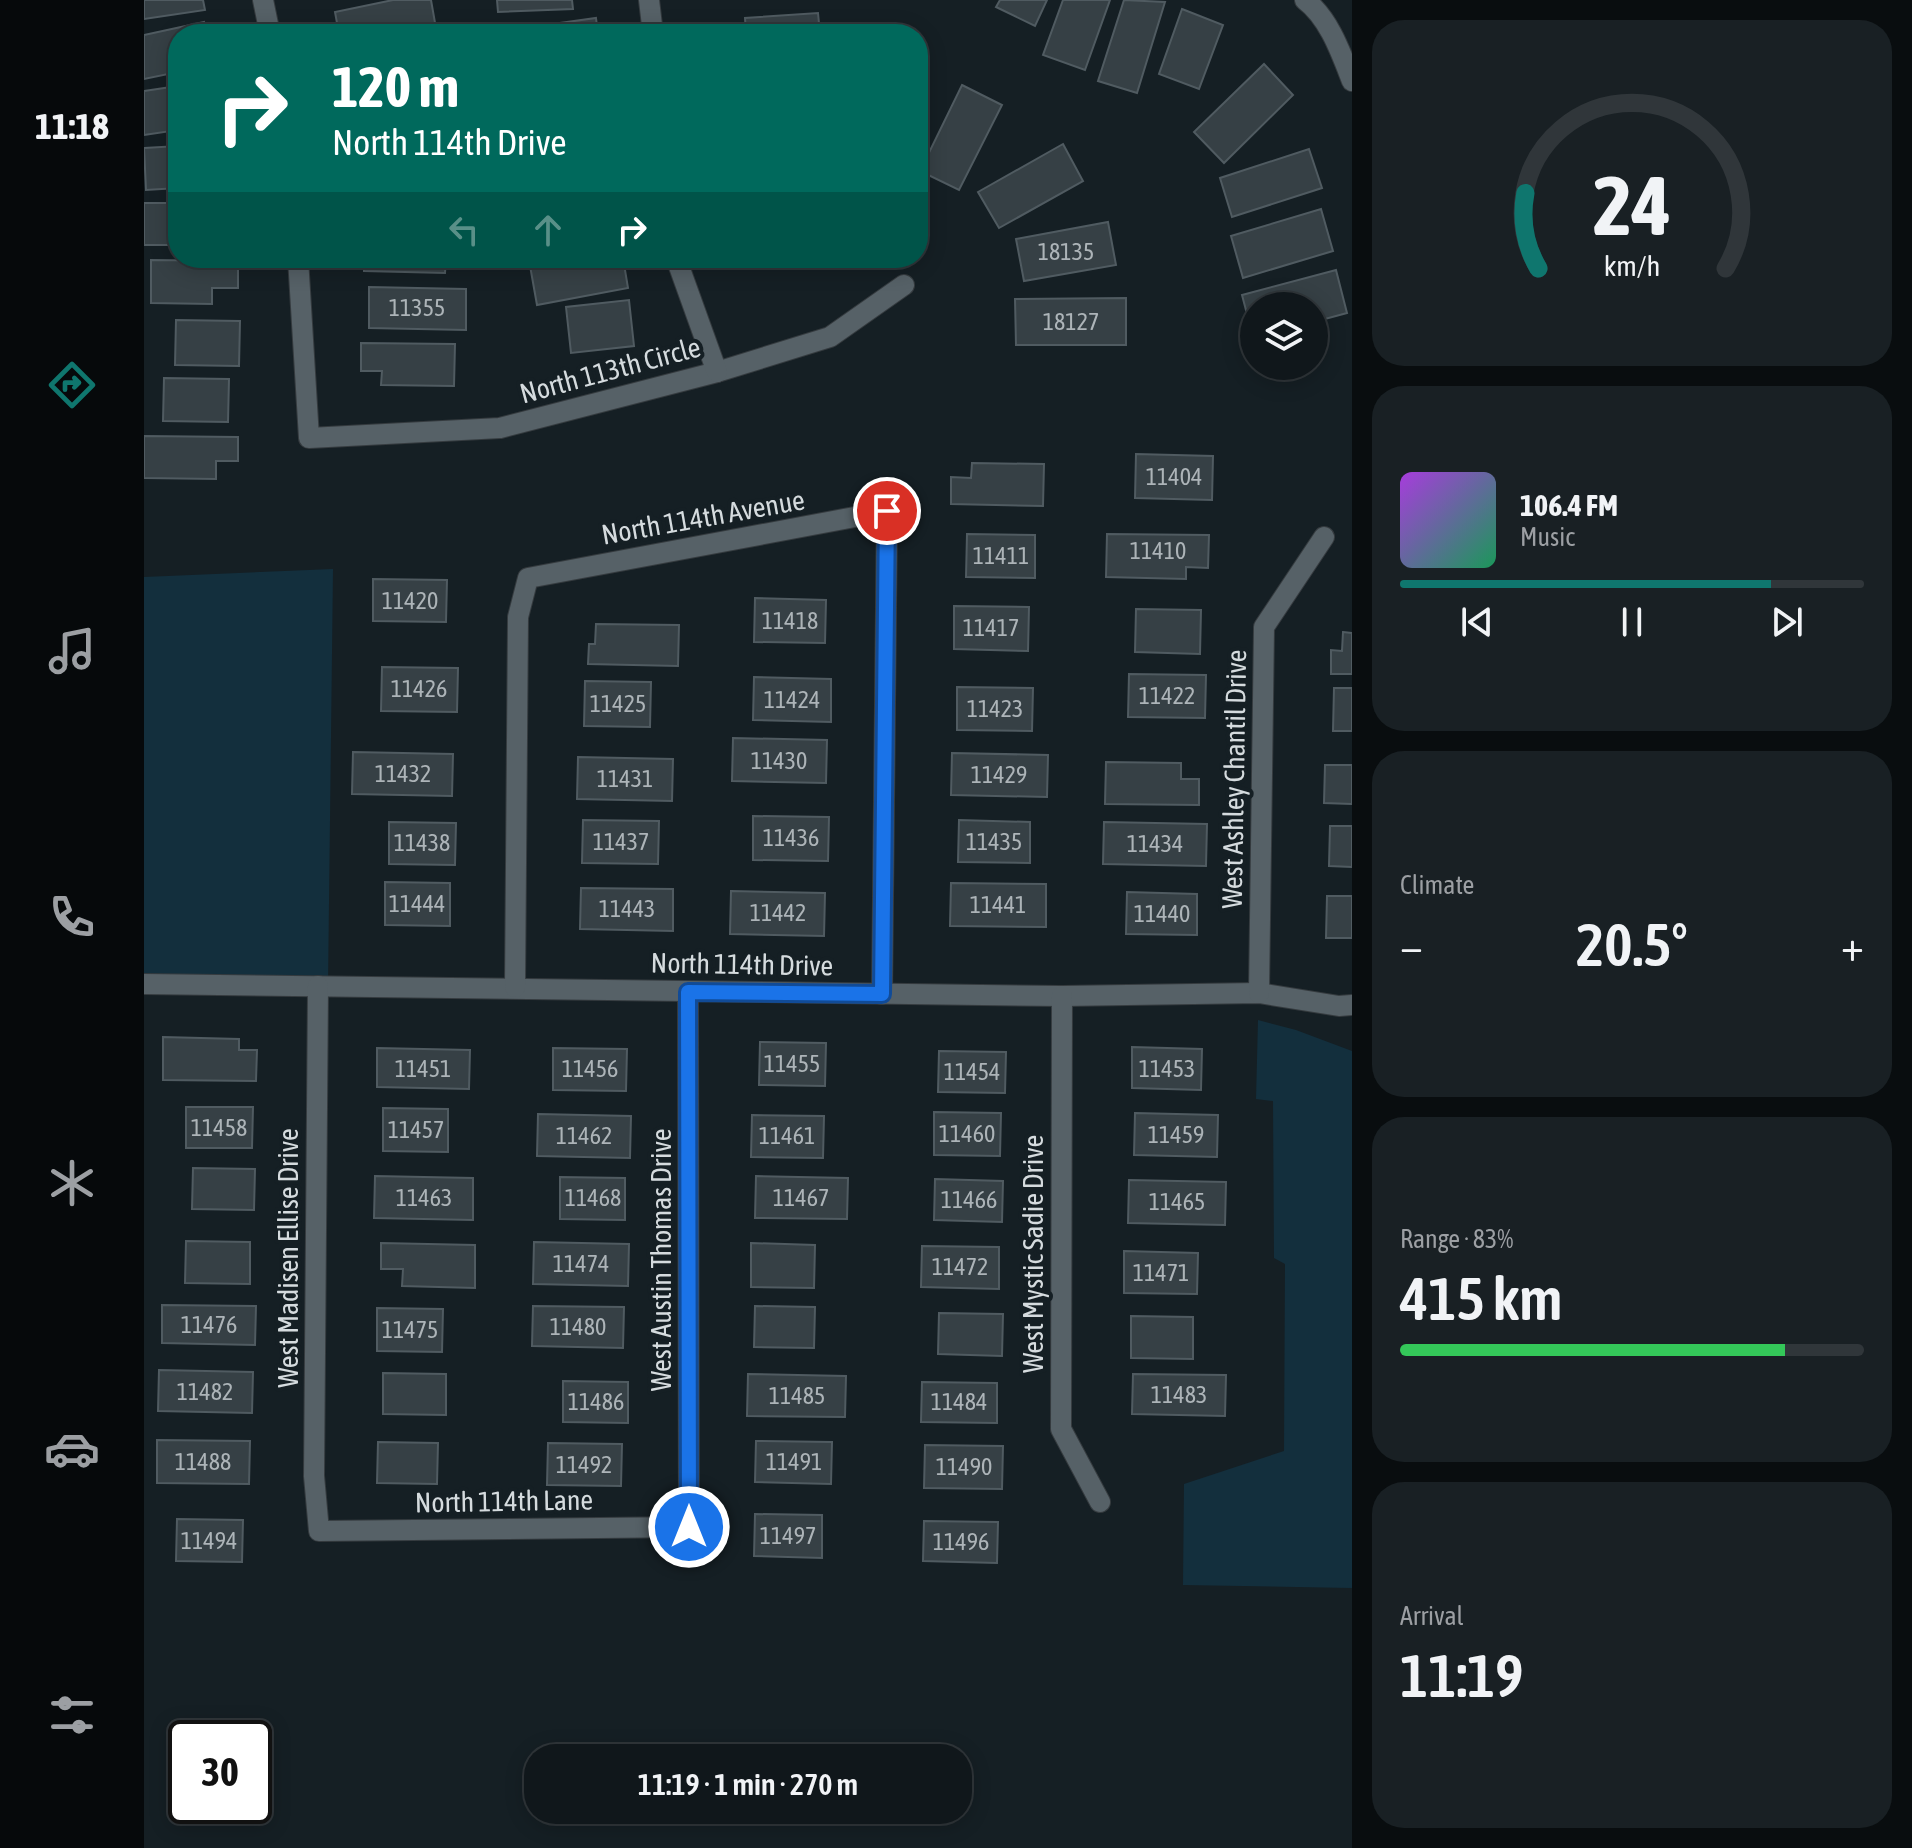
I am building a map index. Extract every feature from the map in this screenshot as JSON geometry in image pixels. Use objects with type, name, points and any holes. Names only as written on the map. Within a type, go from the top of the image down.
[{"type":"street","points":[[263,0],[268,24]]},
{"type":"street","points":[[649,0],[652,24]]},
{"type":"street","points":[[1305,0],[1316,9],[1352,81]]},
{"type":"street","name":"North 113th Circle","points":[[299,268],[309,438],[500,428],[717,372],[830,337],[904,285]]},
{"type":"street","points":[[680,268],[717,372]]},
{"type":"street","name":"North 114th Avenue","points":[[515,987],[518,617],[528,578],[887,511],[882,994]]},
{"type":"street","name":"West Ashley Chantil Drive","points":[[1259,993],[1264,627],[1324,537]]},
{"type":"street","name":"North 114th Drive","points":[[144,984],[1062,996],[1259,993],[1345,1005],[1352,1022]]},
{"type":"street","name":"West Madisen Ellise Drive","points":[[318,986],[314,1476],[319,1531]]},
{"type":"street","name":"West Austin Thomas Drive","points":[[688,992],[689,1527]]},
{"type":"street","name":"West Mystic Sadie Drive","points":[[1062,996],[1061,1429],[1100,1502]]},
{"type":"street","name":"North 114th Lane","points":[[319,1531],[689,1527]]},
{"type":"shaded area","points":[[333,569],[328,986],[144,984],[144,577]]},
{"type":"shaded area","points":[[1258,1020],[1296,1030],[1352,1051],[1352,1588],[1183,1585],[1184,1484],[1284,1451],[1285,1264],[1274,1258],[1273,1101],[1256,1099]]},
{"type":"building","points":[[144,0],[203,0],[205,10],[144,19]]},
{"type":"building","points":[[393,0],[431,0],[435,24],[337,24],[335,12]]},
{"type":"building","points":[[497,0],[572,0],[573,9],[498,12]]},
{"type":"building","points":[[1000,0],[1047,0],[1035,26],[996,7]]},
{"type":"building","points":[[1063,0],[1110,0],[1085,70],[1043,55]]},
{"type":"building","points":[[1124,0],[1165,2],[1137,93],[1098,81]]},
{"type":"building","points":[[1182,9],[1223,25],[1199,89],[1159,74]]},
{"type":"building","points":[[818,13],[819,24],[745,24],[745,18]]},
{"type":"building","points":[[596,18],[597,24],[553,24]]},
{"type":"building","points":[[168,30],[168,74],[144,79],[144,35]]},
{"type":"building","points":[[1264,64],[1293,95],[1224,163],[1194,132]]},
{"type":"building","points":[[962,85],[1002,105],[959,190],[928,175],[928,155]]},
{"type":"building","points":[[168,87],[168,131],[144,135],[144,91]]},
{"type":"building","points":[[1063,144],[1083,181],[999,228],[978,192]]},
{"type":"building","points":[[168,147],[168,189],[146,190],[144,148]]},
{"type":"building","points":[[1309,149],[1322,188],[1232,217],[1220,178]]},
{"type":"building","points":[[144,203],[168,203],[168,245],[144,245]]},
{"type":"building","points":[[1321,209],[1333,251],[1243,278],[1231,236]]},
{"type":"building","points":[[1108,222],[1116,265],[1024,281],[1016,239]]},
{"type":"building","points":[[151,260],[168,260],[168,268],[238,268],[238,288],[212,288],[212,304],[151,303]]},
{"type":"building","points":[[364,268],[445,268],[445,273],[364,271]]},
{"type":"building","points":[[530,268],[625,268],[628,288],[537,305]]},
{"type":"building","points":[[1336,270],[1347,313],[1328,318],[1328,292],[1253,292]]},
{"type":"building","points":[[369,287],[466,289],[466,330],[369,328]]},
{"type":"building","points":[[1126,298],[1126,345],[1016,345],[1015,299]]},
{"type":"building","points":[[629,300],[634,346],[571,353],[566,307]]},
{"type":"building","points":[[176,320],[240,321],[239,366],[175,365]]},
{"type":"building","points":[[361,343],[455,344],[454,386],[381,385],[382,371],[361,371]]},
{"type":"building","points":[[164,378],[229,379],[228,422],[163,421]]},
{"type":"building","points":[[144,436],[238,437],[238,461],[216,461],[216,479],[144,478]]},
{"type":"building","points":[[1136,454],[1213,456],[1212,500],[1135,498]]},
{"type":"building","points":[[972,463],[1044,464],[1043,506],[951,504],[951,477],[971,478]]},
{"type":"building","points":[[967,534],[1035,535],[1035,578],[966,577]]},
{"type":"building","points":[[1107,534],[1209,535],[1208,568],[1186,567],[1186,579],[1106,577]]},
{"type":"building","points":[[373,579],[447,580],[446,622],[373,621]]},
{"type":"building","points":[[755,598],[826,600],[825,643],[754,642]]},
{"type":"building","points":[[954,606],[1029,607],[1028,651],[954,649]]},
{"type":"building","points":[[1136,609],[1201,610],[1200,654],[1135,652]]},
{"type":"building","points":[[596,624],[679,625],[678,666],[588,664],[589,644],[595,644]]},
{"type":"building","points":[[1343,632],[1352,633],[1352,674],[1331,674],[1331,650],[1342,651]]},
{"type":"building","points":[[382,667],[458,668],[457,712],[381,711]]},
{"type":"building","points":[[1129,674],[1206,675],[1205,718],[1128,717]]},
{"type":"building","points":[[754,677],[831,679],[831,722],[753,720]]},
{"type":"building","points":[[585,681],[651,682],[650,727],[584,726]]},
{"type":"building","points":[[957,687],[1033,688],[1032,731],[957,730]]},
{"type":"building","points":[[1334,688],[1352,688],[1352,731],[1333,731]]},
{"type":"building","points":[[733,738],[827,740],[826,783],[732,781]]},
{"type":"building","points":[[353,752],[453,754],[452,796],[352,794]]},
{"type":"building","points":[[952,753],[1048,755],[1047,797],[951,795]]},
{"type":"building","points":[[578,757],[673,759],[672,801],[577,799]]},
{"type":"building","points":[[1106,762],[1181,763],[1181,779],[1199,779],[1199,805],[1105,804]]},
{"type":"building","points":[[1325,765],[1352,765],[1352,804],[1324,803]]},
{"type":"building","points":[[753,816],[829,817],[828,861],[753,860]]},
{"type":"building","points":[[583,820],[659,821],[658,864],[582,863]]},
{"type":"building","points":[[959,820],[1030,822],[1030,863],[958,862]]},
{"type":"building","points":[[389,822],[456,823],[455,865],[389,864]]},
{"type":"building","points":[[1104,822],[1207,824],[1206,866],[1103,864]]},
{"type":"building","points":[[1330,826],[1352,826],[1352,867],[1329,866]]},
{"type":"building","points":[[385,882],[450,883],[450,926],[385,925]]},
{"type":"building","points":[[951,883],[1046,884],[1046,927],[950,926]]},
{"type":"building","points":[[581,888],[673,889],[673,931],[580,929]]},
{"type":"building","points":[[731,891],[825,893],[824,936],[730,934]]},
{"type":"building","points":[[1127,892],[1197,894],[1197,935],[1126,934]]},
{"type":"building","points":[[1327,896],[1352,896],[1352,938],[1326,938]]},
{"type":"building","points":[[163,1037],[239,1039],[239,1050],[257,1050],[256,1081],[163,1080]]},
{"type":"building","points":[[760,1042],[826,1043],[825,1086],[759,1085]]},
{"type":"building","points":[[1132,1047],[1202,1049],[1201,1090],[1132,1088]]},
{"type":"building","points":[[377,1048],[470,1050],[469,1089],[377,1087]]},
{"type":"building","points":[[553,1048],[627,1049],[626,1091],[553,1090]]},
{"type":"building","points":[[939,1051],[1006,1052],[1005,1093],[938,1092]]},
{"type":"building","points":[[186,1107],[253,1107],[252,1148],[186,1148]]},
{"type":"building","points":[[383,1108],[448,1109],[448,1152],[383,1151]]},
{"type":"building","points":[[934,1112],[1001,1113],[1000,1156],[934,1155]]},
{"type":"building","points":[[1135,1113],[1218,1115],[1217,1157],[1134,1155]]},
{"type":"building","points":[[538,1114],[631,1116],[630,1158],[537,1156]]},
{"type":"building","points":[[752,1115],[824,1116],[823,1158],[751,1157]]},
{"type":"building","points":[[193,1168],[255,1169],[254,1210],[192,1209]]},
{"type":"building","points":[[375,1176],[473,1178],[473,1220],[374,1218]]},
{"type":"building","points":[[756,1176],[848,1178],[847,1219],[755,1218]]},
{"type":"building","points":[[560,1177],[625,1178],[625,1220],[560,1219]]},
{"type":"building","points":[[935,1179],[1003,1181],[1002,1222],[934,1220]]},
{"type":"building","points":[[1129,1180],[1226,1182],[1225,1225],[1128,1223]]},
{"type":"building","points":[[186,1241],[250,1242],[250,1284],[185,1283]]},
{"type":"building","points":[[534,1242],[629,1244],[628,1286],[533,1284]]},
{"type":"building","points":[[381,1243],[475,1245],[475,1288],[402,1286],[403,1269],[381,1269]]},
{"type":"building","points":[[751,1243],[815,1245],[814,1288],[751,1287]]},
{"type":"building","points":[[922,1246],[999,1247],[999,1289],[921,1287]]},
{"type":"building","points":[[1124,1251],[1198,1253],[1197,1294],[1124,1293]]},
{"type":"building","points":[[162,1305],[256,1306],[255,1345],[162,1343]]},
{"type":"building","points":[[533,1306],[624,1307],[623,1348],[532,1346]]},
{"type":"building","points":[[755,1306],[815,1307],[814,1348],[754,1347]]},
{"type":"building","points":[[377,1308],[443,1309],[442,1352],[377,1351]]},
{"type":"building","points":[[939,1313],[1003,1314],[1002,1356],[938,1354]]},
{"type":"building","points":[[1131,1316],[1193,1317],[1193,1359],[1131,1358]]},
{"type":"building","points":[[159,1370],[253,1372],[252,1413],[158,1411]]},
{"type":"building","points":[[383,1373],[446,1374],[446,1415],[383,1414]]},
{"type":"building","points":[[748,1374],[846,1376],[845,1417],[747,1416]]},
{"type":"building","points":[[1133,1374],[1226,1375],[1225,1416],[1132,1414]]},
{"type":"building","points":[[563,1381],[628,1382],[628,1423],[563,1422]]},
{"type":"building","points":[[922,1382],[997,1383],[997,1423],[921,1422]]},
{"type":"building","points":[[157,1440],[250,1441],[249,1484],[157,1483]]},
{"type":"building","points":[[756,1441],[832,1442],[831,1484],[755,1482]]},
{"type":"building","points":[[378,1442],[438,1443],[437,1484],[377,1483]]},
{"type":"building","points":[[548,1443],[622,1444],[621,1486],[547,1485]]},
{"type":"building","points":[[925,1445],[1003,1446],[1002,1489],[924,1488]]},
{"type":"building","points":[[755,1514],[822,1515],[822,1558],[754,1556]]},
{"type":"building","points":[[177,1519],[243,1520],[242,1562],[176,1561]]},
{"type":"building","points":[[924,1521],[998,1522],[997,1563],[923,1561]]},
{"type":"route","points":[[689,1527],[688,992],[882,994],[887,511]]}]
